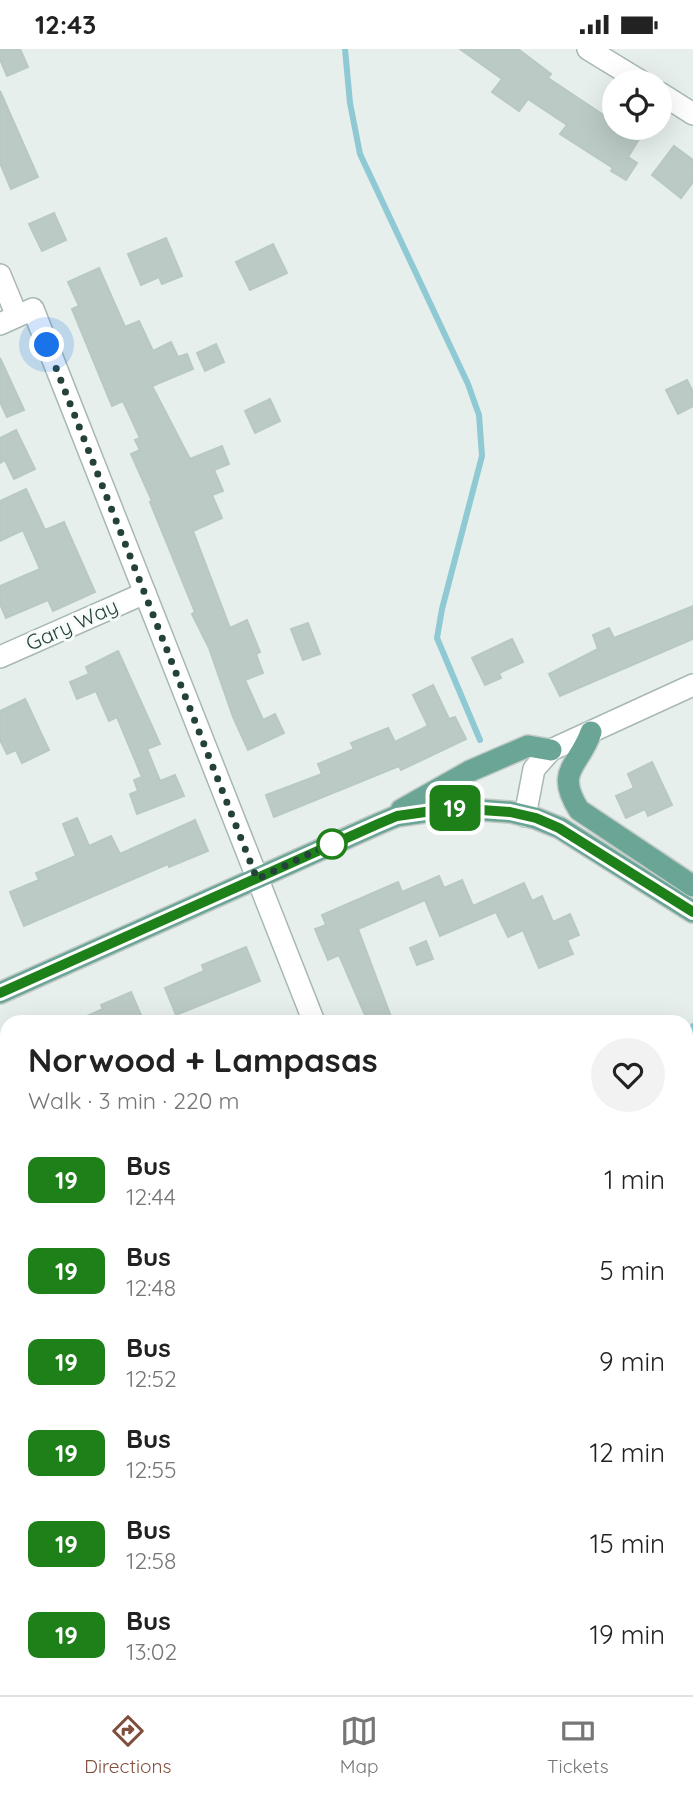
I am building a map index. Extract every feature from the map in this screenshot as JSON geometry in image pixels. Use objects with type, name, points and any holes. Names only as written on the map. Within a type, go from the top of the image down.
[{"type":"main road","points":[[591,732],[566,779],[569,794],[579,810],[693,886]]},
{"type":"main road","points":[[378,824],[470,771],[528,746],[551,750]]},
{"type":"main road","points":[[0,993],[397,816],[453,808],[525,816],[559,828],[693,912]]},
{"type":"street","points":[[588,49],[622,70]]},
{"type":"street","points":[[672,101],[693,114]]},
{"type":"street","points":[[0,275],[8,320],[33,309],[311,1015]]},
{"type":"street","name":"Gary Way","points":[[0,657],[145,593]]},
{"type":"street","points":[[525,816],[534,769],[551,750],[693,685]]},
{"type":"building","points":[[0,49],[20,49],[28,67],[7,76],[0,59]]},
{"type":"building","points":[[460,49],[518,49],[551,74],[548,78],[602,114],[602,140],[639,140],[628,157],[637,163],[626,180],[611,171],[613,168],[560,134],[567,125],[528,99],[519,111],[492,92],[502,79]]},
{"type":"building","points":[[0,91],[38,177],[11,189],[0,163]]},
{"type":"building","points":[[674,146],[693,160],[693,182],[681,198],[652,175]]},
{"type":"building","points":[[54,213],[66,240],[42,251],[29,224]]},
{"type":"building","points":[[166,238],[182,276],[162,284],[159,277],[141,285],[128,254]]},
{"type":"building","points":[[273,244],[287,273],[250,290],[236,262]]},
{"type":"building","points":[[99,268],[125,327],[139,321],[153,351],[171,342],[178,357],[187,354],[193,369],[152,386],[190,459],[222,446],[229,464],[214,470],[223,491],[212,495],[222,518],[193,531],[230,628],[247,620],[260,652],[256,654],[263,673],[245,680],[263,720],[275,714],[284,733],[248,750],[233,717],[209,648],[192,614],[195,612],[150,502],[152,501],[131,454],[140,450],[135,440],[140,438],[123,401],[112,406],[72,309],[79,306],[68,282]]},
{"type":"building","points":[[216,344],[224,362],[205,371],[197,353]]},
{"type":"building","points":[[0,358],[24,410],[7,417],[0,402]]},
{"type":"building","points":[[687,380],[693,392],[693,406],[678,414],[666,390]]},
{"type":"building","points":[[270,399],[280,421],[255,433],[245,411]]},
{"type":"building","points":[[16,430],[35,469],[14,479],[5,460],[0,463],[0,438]]},
{"type":"building","points":[[26,489],[45,530],[64,522],[95,592],[53,611],[48,600],[6,618],[0,604],[0,586],[40,569],[23,530],[0,541],[0,501]]},
{"type":"building","points":[[693,606],[693,639],[560,696],[549,674],[598,649],[593,635],[609,628],[614,638]]},
{"type":"building","points":[[308,623],[320,654],[303,660],[291,629]]},
{"type":"building","points":[[512,639],[523,662],[499,673],[501,678],[485,685],[472,658]]},
{"type":"building","points":[[118,651],[160,744],[147,749],[160,781],[175,775],[184,796],[137,814],[130,794],[138,791],[134,780],[142,777],[117,717],[109,721],[96,691],[77,699],[70,682],[89,674],[86,667]]},
{"type":"building","points":[[433,685],[449,719],[455,717],[466,739],[401,770],[399,766],[274,817],[266,795],[322,774],[318,764],[354,749],[351,743],[388,728],[395,742],[428,726],[413,695]]},
{"type":"building","points":[[25,699],[49,750],[22,763],[16,750],[7,754],[0,740],[0,711]]},
{"type":"building","points":[[652,762],[672,805],[648,816],[645,809],[626,818],[616,796],[634,788],[628,774]]},
{"type":"building","points":[[77,818],[89,846],[111,836],[120,854],[195,820],[208,851],[169,867],[168,864],[24,926],[10,892],[39,880],[36,873],[76,856],[63,824]]},
{"type":"building","points":[[439,876],[444,888],[462,880],[473,906],[524,883],[532,901],[542,896],[553,922],[570,914],[579,935],[567,940],[573,954],[539,968],[523,930],[508,937],[496,912],[440,936],[425,900],[358,929],[390,1015],[365,1015],[339,955],[328,960],[315,929],[326,925],[322,915],[398,882],[402,892]]},
{"type":"building","points":[[426,941],[433,959],[417,965],[410,948]]},
{"type":"building","points":[[246,947],[260,981],[176,1015],[165,988],[204,971],[202,965]]},
{"type":"building","points":[[131,992],[141,1015],[89,1015],[103,1009],[101,1005]]},
{"type":"waterway","points":[[345,49],[350,103],[360,154],[468,384],[479,415],[482,456],[442,609],[437,638],[480,740]]},
{"type":"bus line","name":"19","points":[[0,993],[397,816],[453,808],[510,812],[536,818],[559,828],[693,912]]},
{"type":"route","points":[[47,345],[257,879],[341,839],[332,844]]}]
